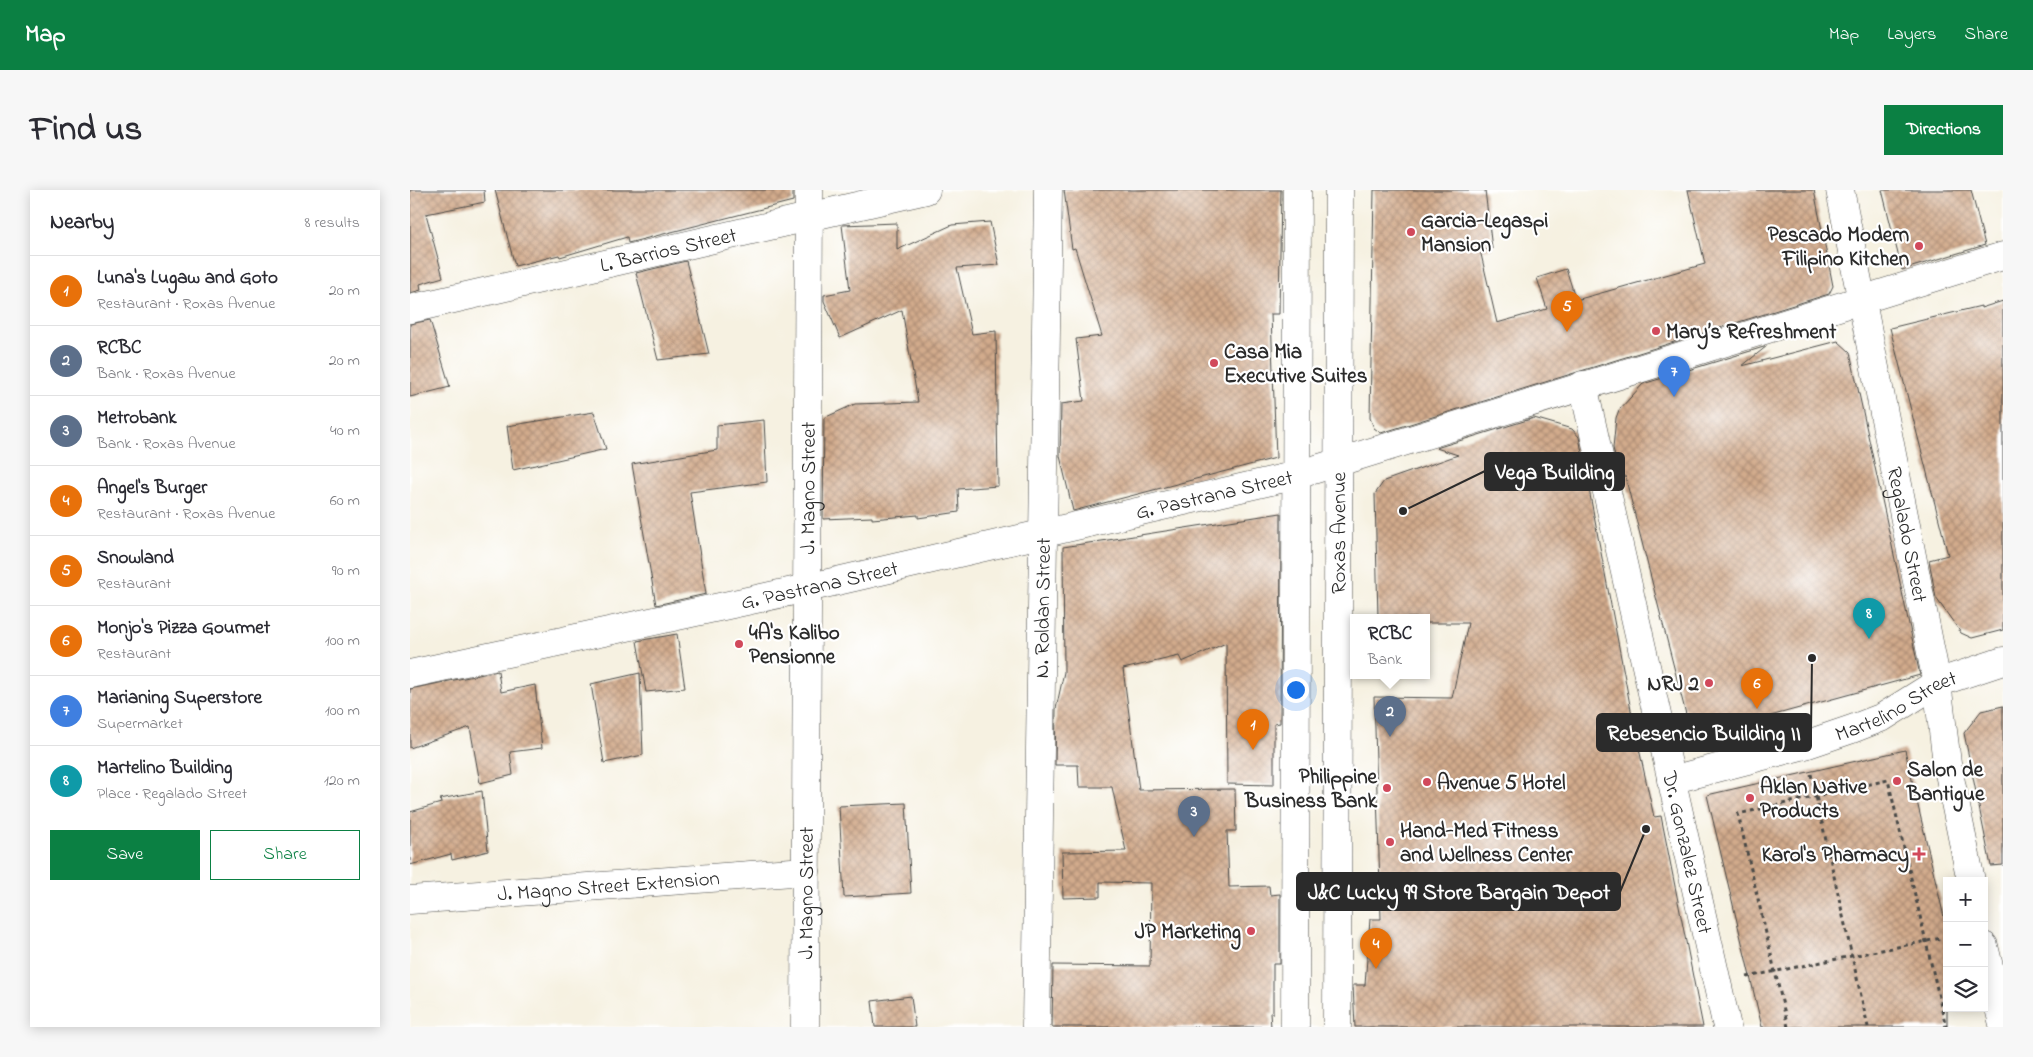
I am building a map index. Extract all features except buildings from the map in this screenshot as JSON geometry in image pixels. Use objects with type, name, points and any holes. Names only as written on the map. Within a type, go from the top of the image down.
[{"type":"street","name":"J. Magno Street","points":[[805,1027],[809,190]]},
{"type":"street","name":"L. Barrios Street","points":[[410,310],[926,190]]},
{"type":"street","name":"N. Roldan Street","points":[[1036,1027],[1048,190]]},
{"type":"street","name":"Roxas Avenue","points":[[1295,1027],[1297,190]]},
{"type":"street","name":"Roxas Avenue","points":[[1337,1027],[1339,190]]},
{"type":"street","name":"Regalado Street","points":[[1840,190],[1937,683],[1947,763],[1969,877]]},
{"type":"street","name":"G. Pastrana Street","points":[[410,674],[807,588],[1296,475],[2003,256]]},
{"type":"street","name":"Dr. Gonzalez Street","points":[[1583,385],[1727,1027]]},
{"type":"street","name":"Martelino Street","points":[[1671,780],[1805,745],[1883,717],[1937,683],[2003,661]]},
{"type":"street","name":"J. Magno Street Extension","points":[[410,900],[806,871]]},
{"type":"street","points":[[1988,962],[2003,1024]]},
{"type":"path","points":[[1805,745],[1868,1027]]},
{"type":"path","points":[[1788,1027],[1738,814],[1888,780],[1946,1027]]},
{"type":"path","points":[[1717,982],[1943,938]]},
{"type":"place","name":"Garcia-Legaspi Mansion","points":[[1411,232]]},
{"type":"place","name":"Pescado Modern Filipino Kitchen","points":[[1919,246]]},
{"type":"place","name":"Mary’s Refreshment","points":[[1656,331]]},
{"type":"place","name":"Snowland","points":[[1567,332]]},
{"type":"place","name":"Casa Mia Executive Suites","points":[[1214,363]]},
{"type":"place","name":"Marianing Superstore","points":[[1674,397]]},
{"type":"place","name":"Vega Building","points":[[1403,511]]},
{"type":"place","name":"Martelino Building","points":[[1869,639]]},
{"type":"place","name":"4A's Kalibo Pensionne","points":[[739,644]]},
{"type":"place","name":"Rebesencio Building II","points":[[1812,658]]},
{"type":"place","name":"NRJ 2","points":[[1709,683]]},
{"type":"place","name":"Monjo's Pizza Gourmet","points":[[1757,709]]},
{"type":"place","name":"RCBC","points":[[1390,737]]},
{"type":"place","name":"Luna's Lugaw and Goto","points":[[1253,750]]},
{"type":"place","name":"Salon de Bantigue","points":[[1897,781]]},
{"type":"place","name":"Avenue 5 Hotel","points":[[1427,782]]},
{"type":"place","name":"Philippine Business Bank","points":[[1387,788]]},
{"type":"place","name":"Aklan Native Products","points":[[1750,798]]},
{"type":"place","name":"J&C Lucky 99 Store Bargain Depot","points":[[1646,829]]},
{"type":"place","name":"Metrobank","points":[[1194,837]]},
{"type":"place","name":"Hand-Med Fitness and Wellness Center","points":[[1390,842]]},
{"type":"place","name":"Karol's Pharmacy","points":[[1919,854]]},
{"type":"place","name":"JP Marketing","points":[[1251,931]]},
{"type":"place","name":"Angel's Burger","points":[[1376,969]]}]
